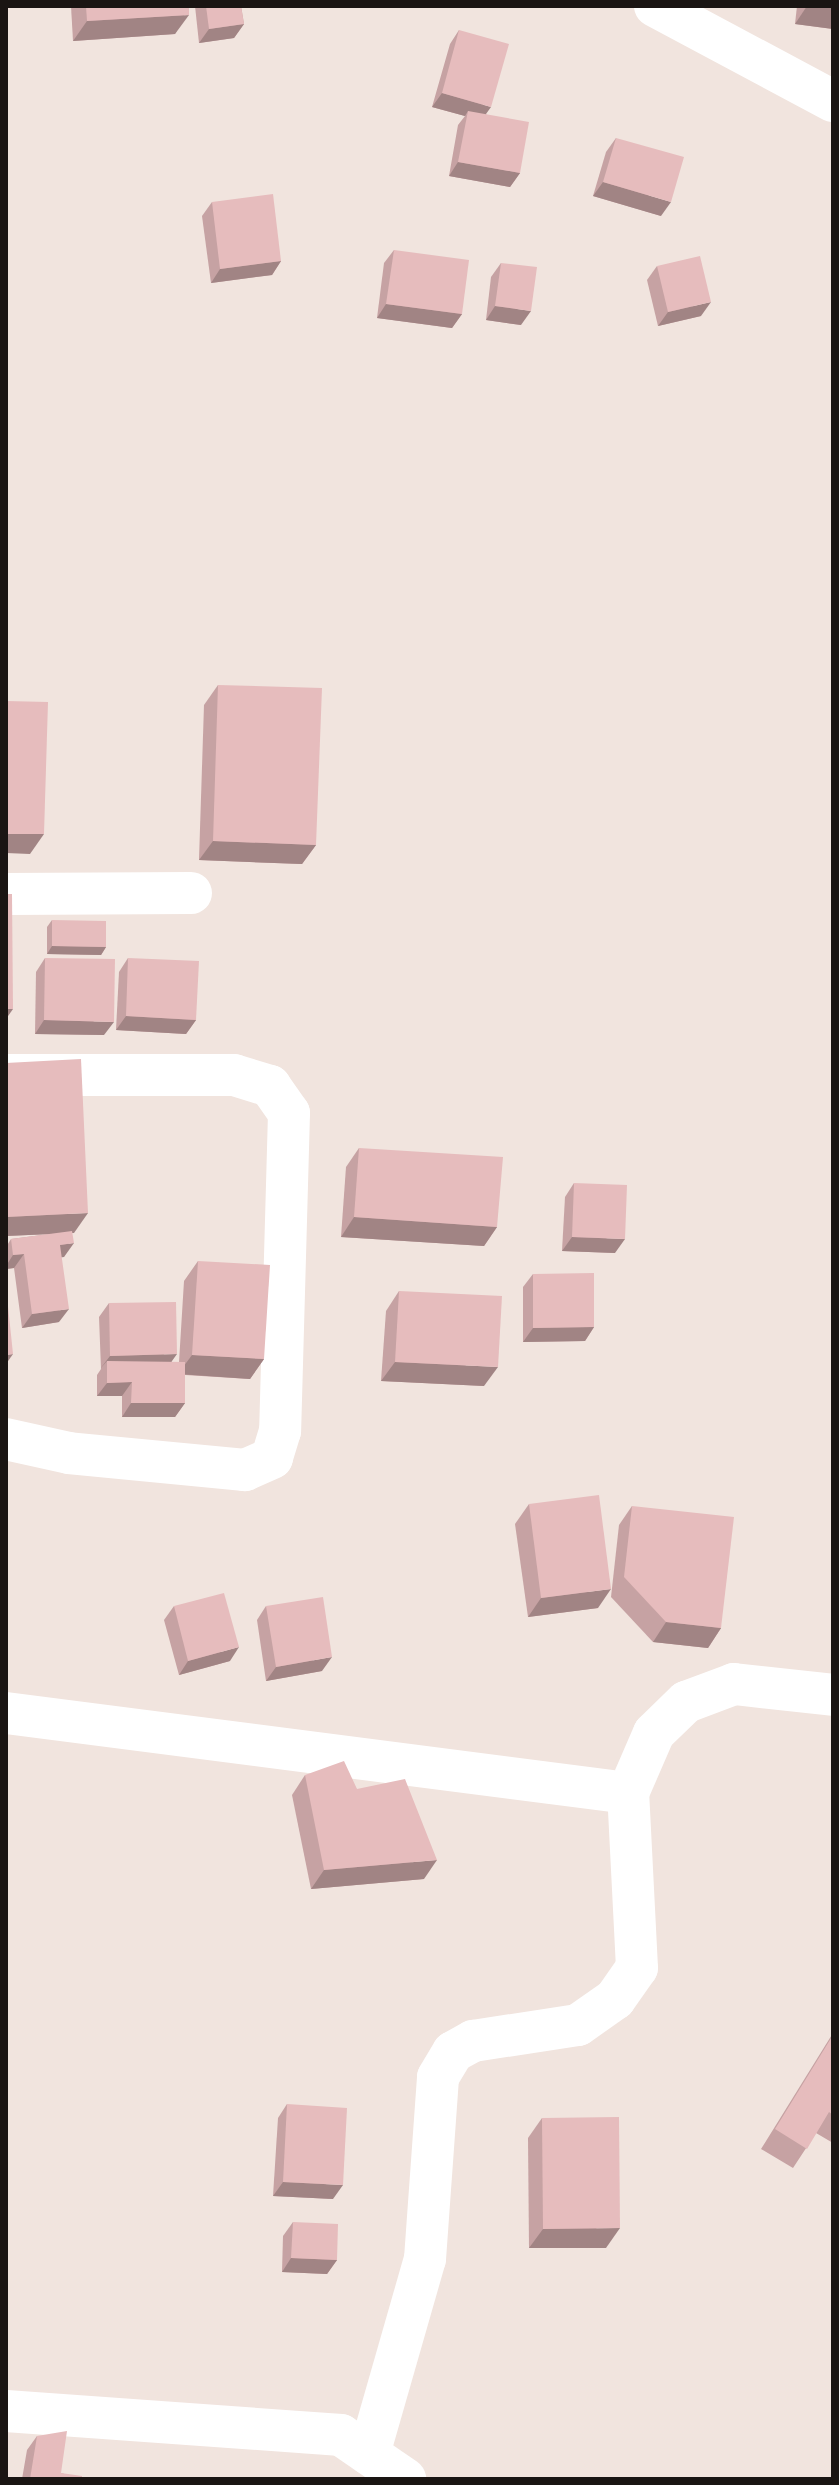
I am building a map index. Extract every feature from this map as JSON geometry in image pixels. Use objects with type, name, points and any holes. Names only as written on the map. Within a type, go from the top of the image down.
[{"type":"street","points":[[655,6],[833,101]]},
{"type":"street","points":[[6,894],[191,893]]},
{"type":"street","points":[[6,1075],[234,1075],[270,1086],[289,1113],[280,1431],[272,1458],[245,1470],[69,1453],[6,1439]]},
{"type":"street","points":[[369,2454],[425,2259],[438,2077],[453,2052],[473,2041],[578,2025],[615,1999],[637,1968],[628,1793],[654,1733],[686,1702],[734,1684],[833,1695]]},
{"type":"street","points":[[6,1713],[628,1793]]},
{"type":"street","points":[[6,2411],[341,2435],[405,2479]]},
{"type":"building","points":[[86,6],[189,6],[189,15],[87,21]]},
{"type":"building","points":[[206,6],[241,6],[244,24],[209,29]]},
{"type":"building","points":[[459,30],[509,44],[491,107],[442,93]]},
{"type":"building","points":[[468,111],[529,122],[520,173],[458,162]]},
{"type":"building","points":[[616,138],[684,157],[671,202],[603,182]]},
{"type":"building","points":[[273,194],[281,261],[220,269],[212,202]]},
{"type":"building","points":[[394,250],[469,260],[462,314],[386,304]]},
{"type":"building","points":[[700,256],[711,302],[668,312],[657,266]]},
{"type":"building","points":[[501,263],[537,267],[531,311],[495,306]]},
{"type":"building","points":[[218,685],[322,688],[316,845],[213,841]]},
{"type":"building","points":[[6,701],[48,702],[44,834],[6,834]]},
{"type":"building","points":[[6,894],[12,894],[13,1009],[6,1009]]},
{"type":"building","points":[[52,920],[106,921],[106,947],[52,946]]},
{"type":"building","points":[[45,958],[115,959],[114,1022],[44,1020]]},
{"type":"building","points":[[128,958],[199,961],[196,1020],[126,1016]]},
{"type":"building","points":[[81,1059],[88,1213],[6,1217],[6,1063]]},
{"type":"building","points":[[359,1148],[503,1157],[497,1227],[354,1217]]},
{"type":"building","points":[[574,1183],[627,1185],[625,1239],[572,1237]]},
{"type":"building","points":[[72,1231],[74,1243],[60,1245],[69,1309],[32,1314],[24,1254],[13,1255],[11,1239]]},
{"type":"building","points":[[198,1261],[270,1265],[264,1359],[192,1355]]},
{"type":"building","points":[[594,1273],[594,1327],[533,1328],[533,1274]]},
{"type":"building","points":[[6,1287],[13,1354],[6,1355]]},
{"type":"building","points":[[399,1291],[502,1296],[498,1367],[395,1362]]},
{"type":"building","points":[[176,1302],[177,1354],[110,1356],[109,1303]]},
{"type":"building","points":[[107,1361],[185,1362],[185,1403],[131,1403],[132,1382],[107,1383]]},
{"type":"building","points":[[599,1495],[611,1589],[541,1598],[529,1504]]},
{"type":"building","points":[[632,1506],[734,1517],[721,1628],[666,1622],[624,1577]]},
{"type":"building","points":[[224,1593],[239,1647],[188,1661],[174,1606]]},
{"type":"building","points":[[323,1597],[332,1657],[276,1667],[266,1606]]},
{"type":"building","points":[[344,1761],[357,1789],[405,1779],[437,1860],[324,1870],[305,1775]]},
{"type":"building","points":[[833,2035],[833,2115],[829,2112],[807,2149],[775,2129]]},
{"type":"building","points":[[287,2104],[347,2108],[343,2185],[283,2182]]},
{"type":"building","points":[[619,2117],[620,2228],[543,2229],[542,2118]]},
{"type":"building","points":[[293,2222],[338,2224],[337,2260],[291,2258]]},
{"type":"building","points":[[67,2431],[61,2473],[82,2476],[82,2479],[30,2479],[37,2436]]}]
